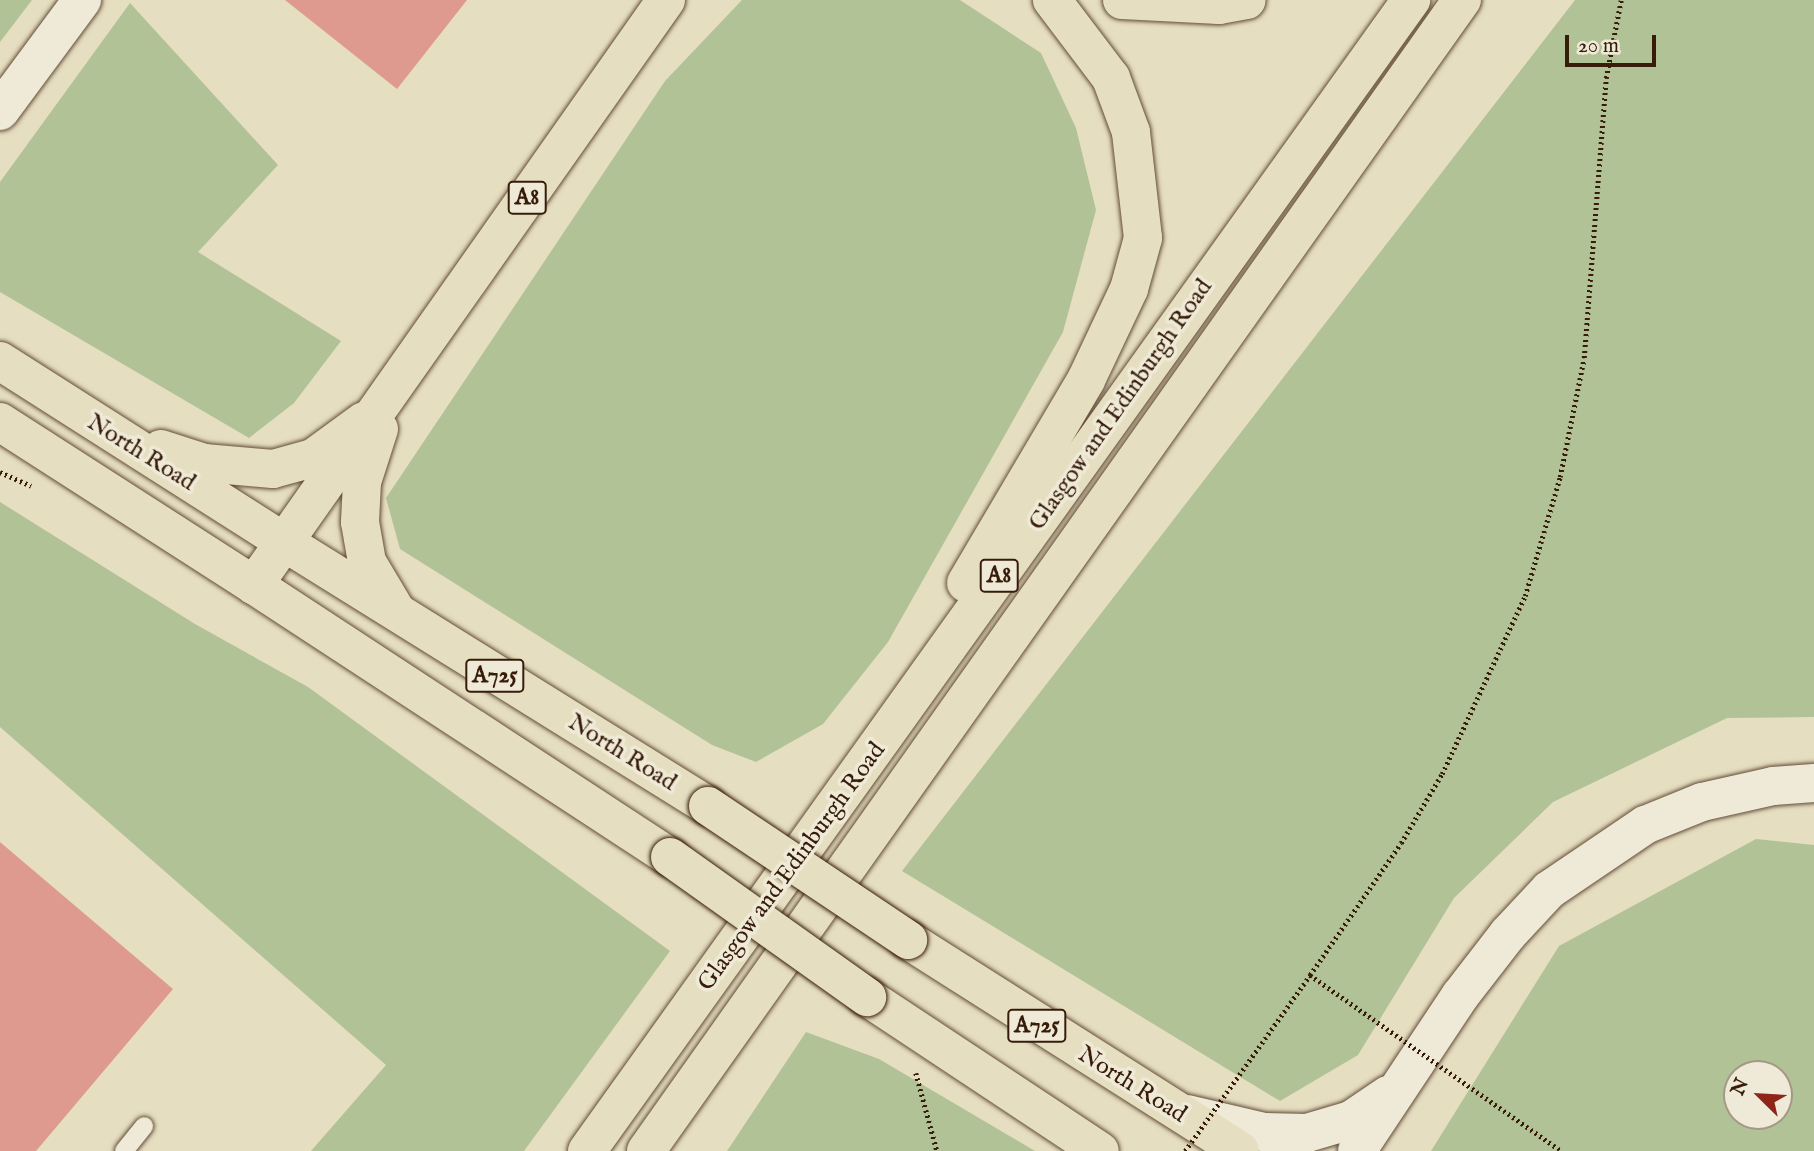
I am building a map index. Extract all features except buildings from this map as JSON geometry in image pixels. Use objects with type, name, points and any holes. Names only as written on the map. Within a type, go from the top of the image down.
[{"type":"main road","points":[[0,111],[82,0]]},
{"type":"main road","name":"A8","points":[[254,584],[389,397],[666,0]]},
{"type":"main road","name":"A8","points":[[827,820],[1086,380],[1129,289],[1143,237],[1131,132],[1111,78],[1052,0]]},
{"type":"main road","points":[[1122,0],[1181,5],[1247,0]]},
{"type":"main road","name":"Glasgow and Edinburgh Road","points":[[587,1151],[827,820],[1410,0]]},
{"type":"main road","name":"Glasgow and Edinburgh Road","points":[[650,1147],[1462,0]]},
{"type":"main road","name":"North Road","points":[[0,360],[103,430],[401,618],[708,806],[1168,1109],[1240,1151]]},
{"type":"main road","points":[[389,397],[362,482],[360,522],[375,580],[401,618]]},
{"type":"main road","name":"A725","points":[[103,430],[204,463],[272,469],[333,447],[389,397]]},
{"type":"main road","name":"North Road","points":[[0,422],[254,584],[670,857],[867,997],[1100,1151]]},
{"type":"main road","points":[[1357,1151],[1398,1087],[1508,934],[1549,890],[1594,857],[1646,825],[1702,802],[1814,783]]},
{"type":"main road","points":[[1168,1109],[1264,1132],[1307,1133],[1351,1119],[1398,1087]]},
{"type":"lane","points":[[124,1151],[144,1126]]},
{"type":"path","points":[[1185,1151],[1401,843],[1475,711],[1525,596],[1544,536],[1584,358],[1606,79],[1621,0]]},
{"type":"path","points":[[1310,975],[1561,1151]]},
{"type":"path","points":[[910,1064],[929,1107],[937,1151]]},
{"type":"green space","points":[[0,0],[32,0],[0,42]]},
{"type":"green space","points":[[742,0],[960,0],[1041,53],[1076,128],[1096,210],[1063,332],[888,642],[823,724],[756,762],[712,745],[400,549],[386,498],[665,81]]},
{"type":"green space","points":[[1575,0],[1814,0],[1814,717],[1727,718],[1553,802],[1454,898],[1358,1055],[1280,1101],[902,871]]},
{"type":"green space","points":[[130,3],[278,165],[198,252],[341,341],[294,403],[249,438],[0,292],[0,182]]},
{"type":"green space","points":[[0,502],[195,624],[308,687],[670,951],[524,1151],[311,1151],[386,1065],[0,727]]},
{"type":"green space","points":[[1756,839],[1814,845],[1814,1151],[1431,1151],[1559,946]]},
{"type":"green space","points":[[806,1032],[879,1059],[1035,1151],[727,1151]]}]
